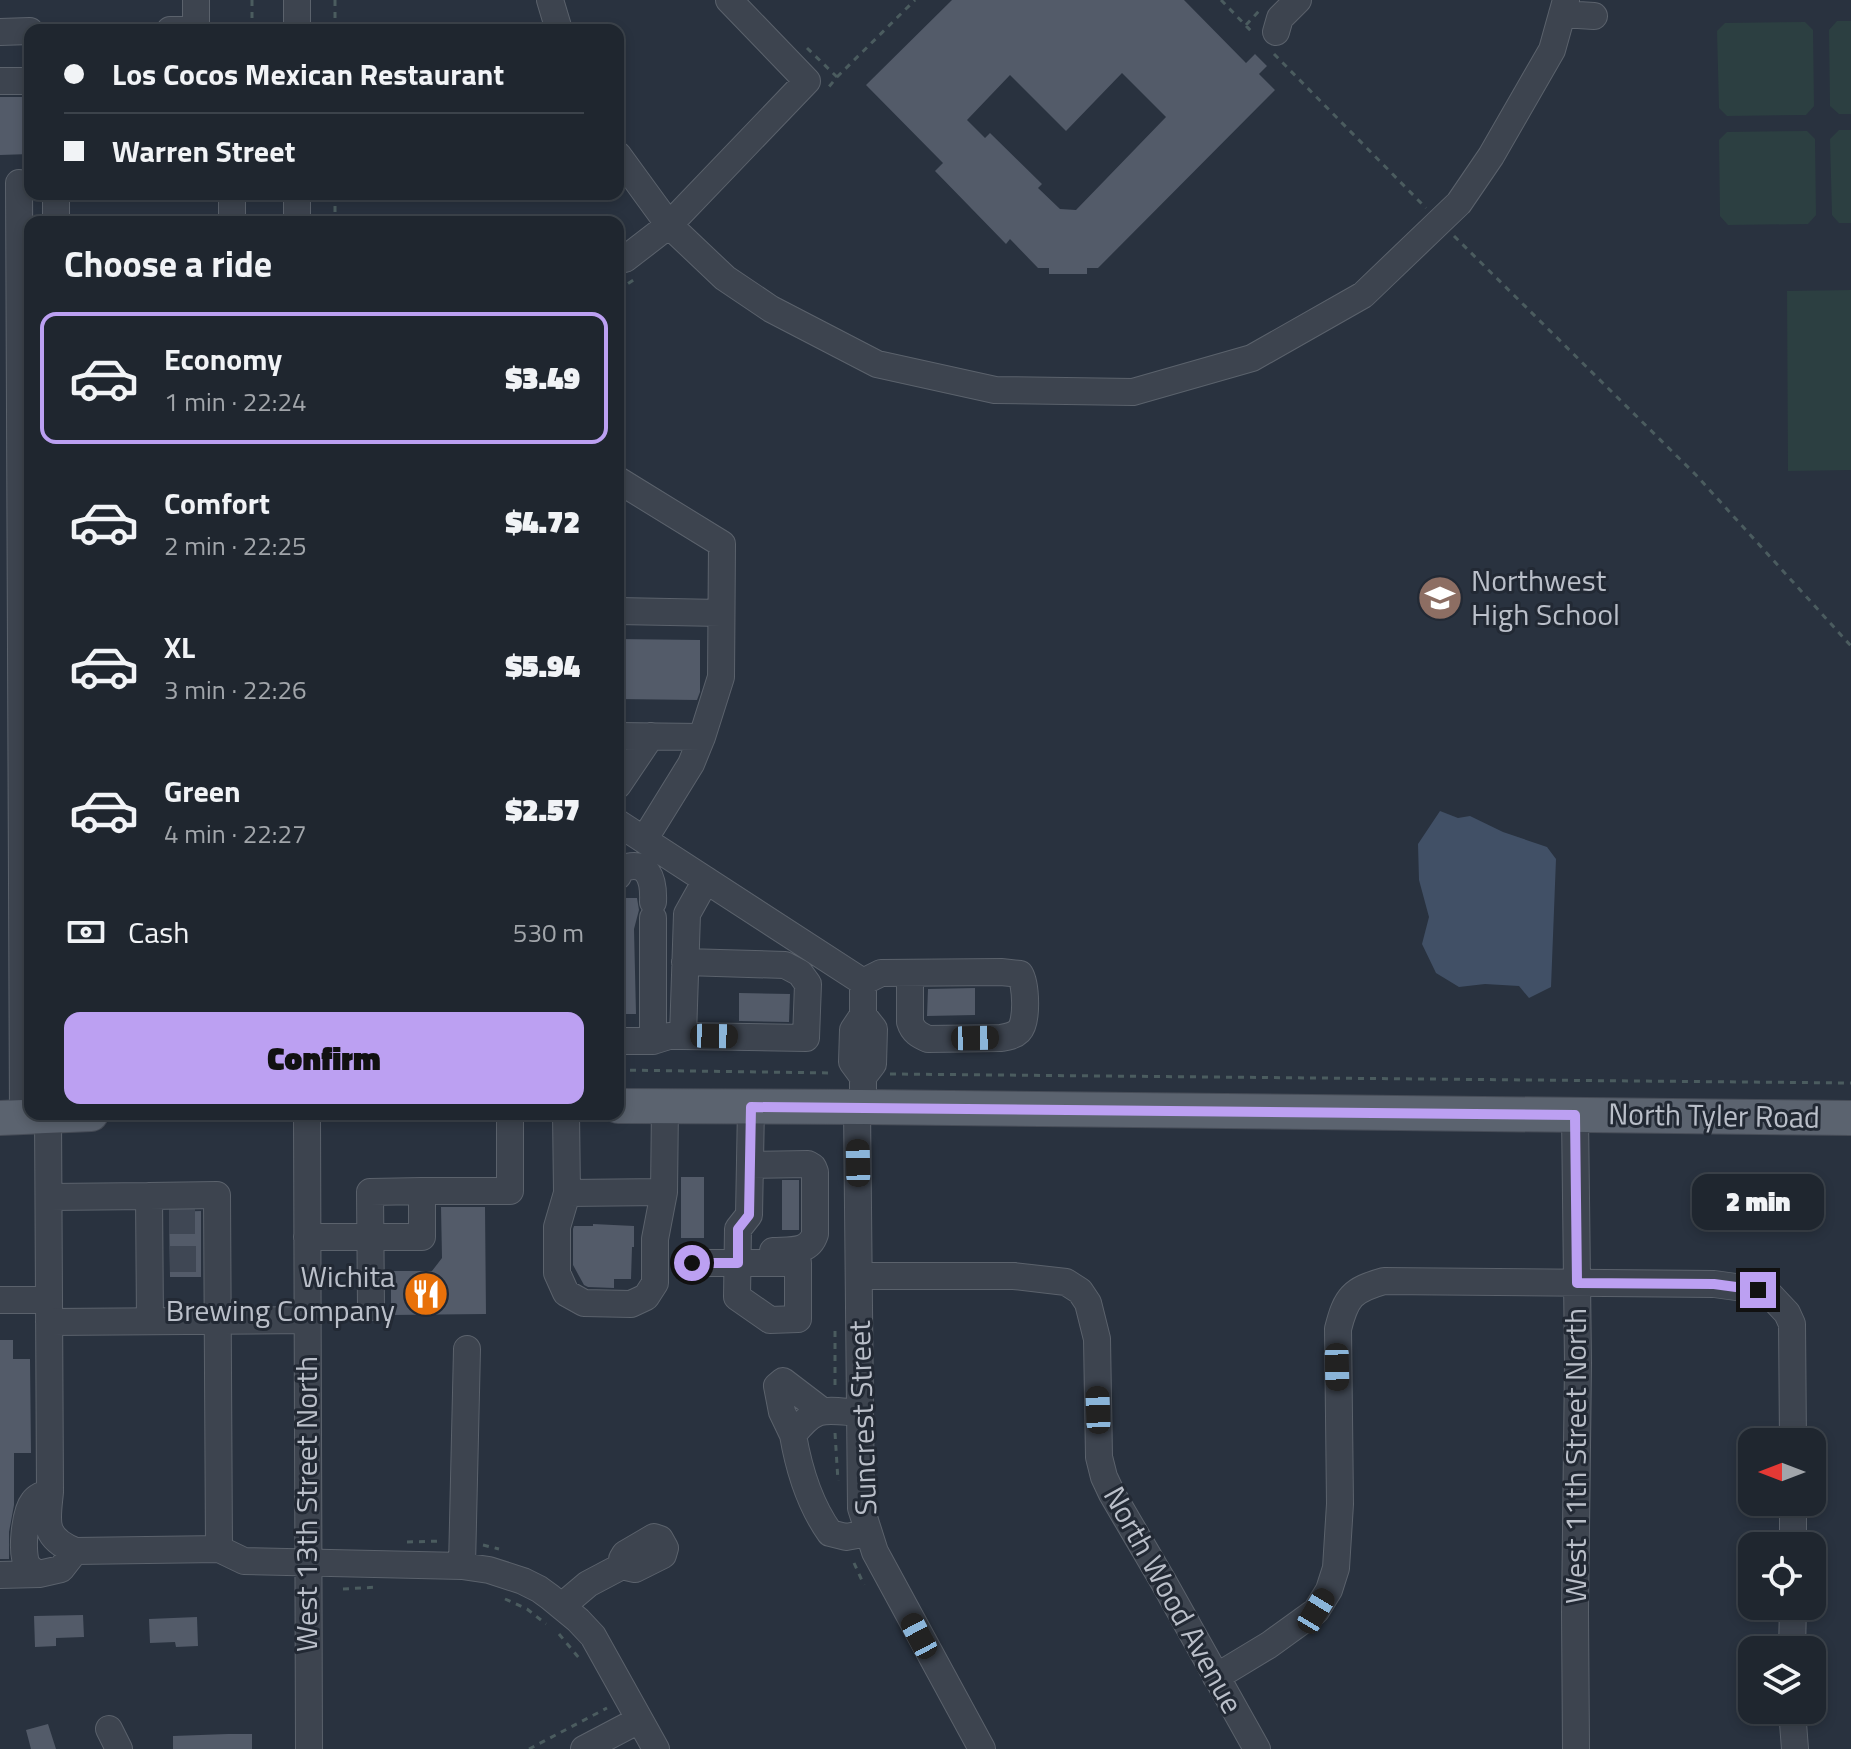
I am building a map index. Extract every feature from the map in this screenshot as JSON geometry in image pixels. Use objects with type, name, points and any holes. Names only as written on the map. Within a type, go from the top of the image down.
[{"type":"main road","name":"North Tyler Road","points":[[624,1106],[751,1107],[862,1088],[1575,1115],[1851,1118]]},
{"type":"street","points":[[196,0],[196,24]]},
{"type":"street","points":[[297,0],[297,24]]},
{"type":"street","points":[[550,0],[557,24]]},
{"type":"street","points":[[624,259],[669,225],[807,81],[729,0]]},
{"type":"street","points":[[1266,38],[1298,0]]},
{"type":"street","points":[[624,163],[669,225],[725,278],[771,309],[877,364],[995,390],[1133,392],[1252,358],[1363,295],[1459,203],[1491,156],[1552,50],[1564,7],[1594,16]]},
{"type":"street","points":[[0,32],[24,31]]},
{"type":"street","points":[[0,81],[24,81]]},
{"type":"street","points":[[16,183],[24,387]]},
{"type":"street","points":[[24,473],[10,618],[17,933],[11,983],[11,1032],[24,1117]]},
{"type":"street","points":[[624,484],[722,544],[721,677],[691,764],[644,840]]},
{"type":"street","points":[[624,611],[721,613]]},
{"type":"street","points":[[624,736],[702,737]]},
{"type":"street","points":[[624,776],[651,736]]},
{"type":"street","points":[[624,827],[863,982],[881,973],[1001,972],[1020,974],[1025,982],[1024,1021],[1019,1031],[1009,1037],[928,1039],[919,1035],[910,1022],[923,973]]},
{"type":"street","points":[[624,868],[632,865],[644,868],[654,887],[653,1041]]},
{"type":"street","points":[[683,1036],[687,914],[706,880]]},
{"type":"street","points":[[785,965],[800,941]]},
{"type":"street","points":[[624,1041],[653,1041],[669,1036],[806,1038],[808,984],[800,973],[785,965],[685,962]]},
{"type":"street","name":"Suncrest Street","points":[[863,982],[863,1015],[853,1030],[852,1062],[862,1088],[861,1508],[875,1552],[982,1749]]},
{"type":"street","points":[[566,1120],[567,1193],[557,1227],[557,1273],[566,1293],[584,1303],[631,1304],[646,1297],[655,1283],[655,1239],[664,1192],[665,1106]]},
{"type":"street","points":[[750,1165],[808,1164],[813,1167],[813,1240],[805,1248],[759,1249],[752,1240],[749,1215],[751,1107]]},
{"type":"street","name":"West 11th Street North","points":[[1575,1115],[1576,1749]]},
{"type":"street","points":[[25,1120],[49,1197],[50,1492],[47,1520],[50,1534],[61,1545],[75,1551],[219,1549],[244,1561],[462,1566],[507,1574],[539,1589],[555,1616],[593,1636],[629,1725],[656,1749]]},
{"type":"street","name":"West 13th Street North","points":[[307,1120],[309,1749]]},
{"type":"street","points":[[371,1307],[370,1192],[510,1191],[510,1120]]},
{"type":"street","points":[[307,1237],[422,1237],[422,1191]]},
{"type":"street","points":[[567,1193],[664,1192]]},
{"type":"street","points":[[49,1197],[156,1213],[217,1195],[211,1220],[211,1259],[218,1321],[219,1549]]},
{"type":"street","points":[[150,1321],[160,1260],[156,1213]]},
{"type":"street","points":[[692,1263],[738,1263],[738,1229],[749,1215]]},
{"type":"street","name":"North Wood Avenue","points":[[860,1276],[1014,1276],[1066,1282],[1080,1291],[1088,1303],[1097,1339],[1099,1457],[1104,1477],[1257,1749]]},
{"type":"street","points":[[1216,1677],[1269,1645],[1316,1611],[1329,1590],[1336,1568],[1340,1504],[1338,1329],[1344,1305],[1363,1287],[1384,1281],[1714,1284],[1758,1290],[1771,1296],[1787,1313],[1792,1324],[1793,1428]]},
{"type":"street","points":[[0,1300],[49,1311],[150,1321],[307,1320]]},
{"type":"street","points":[[462,1566],[467,1349]]},
{"type":"street","points":[[859,1413],[821,1410],[783,1381],[777,1386],[782,1412],[793,1435],[797,1458],[818,1515],[830,1533],[846,1537],[868,1533]]},
{"type":"street","points":[[793,1435],[805,1420],[821,1410]]},
{"type":"street","points":[[39,1574],[28,1566],[24,1553],[25,1531],[35,1499],[50,1492]]},
{"type":"street","points":[[0,1575],[39,1574],[61,1569],[75,1551]]},
{"type":"street","points":[[555,1616],[588,1584],[622,1566]]},
{"type":"street","points":[[1793,1724],[1795,1749]]},
{"type":"street","points":[[584,1749],[629,1725]]},
{"type":"path","points":[[252,0],[252,24]]},
{"type":"path","points":[[335,0],[335,24]]},
{"type":"path","points":[[837,77],[914,0]]},
{"type":"path","points":[[1221,0],[1266,38],[1440,222],[1696,475],[1851,646]]},
{"type":"path","points":[[624,1070],[862,1088],[1851,1083]]},
{"type":"path","points":[[343,1589],[389,1587]]},
{"type":"path","points":[[502,1598],[555,1616]]},
{"type":"path","points":[[559,1634],[580,1660]]},
{"type":"path","points":[[529,1749],[607,1708],[629,1725]]},
{"type":"shaded area","points":[[1837,21],[1851,21],[1851,114],[1839,114],[1830,106],[1829,30]]},
{"type":"shaded area","points":[[1805,22],[1813,30],[1814,106],[1806,115],[1727,116],[1719,108],[1717,31],[1725,23]]},
{"type":"shaded area","points":[[1839,130],[1851,130],[1851,223],[1839,223],[1832,215],[1830,139]]},
{"type":"shaded area","points":[[1807,131],[1815,139],[1816,215],[1808,224],[1728,225],[1720,216],[1719,140],[1727,132]]},
{"type":"shaded area","points":[[1851,290],[1851,470],[1788,471],[1787,291]]},
{"type":"water","points":[[1440,811],[1458,818],[1470,816],[1503,832],[1547,847],[1556,859],[1551,987],[1529,998],[1519,986],[1485,984],[1459,987],[1436,973],[1422,944],[1429,917],[1419,880],[1418,844]]},
{"type":"building","points":[[952,0],[1184,0],[1246,63],[1255,54],[1267,66],[1259,74],[1275,90],[1098,268],[1087,268],[1087,274],[1049,274],[1049,268],[1038,268],[1010,239],[1006,244],[935,171],[943,163],[866,85]],"holes":[[[1122,73],[1166,117],[1076,210],[1060,209],[1038,188],[1042,184],[990,133],[985,138],[967,120],[1010,75],[1066,131]]]},
{"type":"building","points":[[0,97],[24,97],[24,154],[0,155]]},
{"type":"building","points":[[624,639],[700,640],[700,692],[697,700],[624,699]]},
{"type":"building","points":[[624,898],[637,898],[639,910],[634,929],[636,1014],[624,1014]]},
{"type":"building","points":[[975,988],[975,1015],[927,1016],[928,989]]},
{"type":"building","points":[[739,993],[790,994],[789,1022],[739,1021]]},
{"type":"building","points":[[681,1177],[704,1177],[704,1238],[681,1238]]},
{"type":"building","points":[[782,1180],[799,1180],[799,1230],[782,1230]]},
{"type":"building","points":[[441,1207],[485,1207],[486,1314],[391,1315],[391,1271],[432,1271],[442,1258]]},
{"type":"building","points":[[201,1211],[201,1277],[170,1277],[169,1212]]},
{"type":"building","points":[[574,1226],[634,1226],[631,1279],[614,1279],[614,1288],[584,1285],[573,1265]]},
{"type":"building","points":[[0,1340],[13,1340],[13,1359],[30,1359],[31,1453],[14,1453],[14,1505],[9,1532],[9,1559],[0,1559]]},
{"type":"building","points":[[83,1615],[84,1637],[56,1638],[56,1646],[35,1647],[34,1616]]},
{"type":"building","points":[[197,1617],[198,1646],[176,1647],[175,1642],[150,1643],[149,1619]]},
{"type":"building","points":[[48,1724],[56,1749],[31,1749],[26,1730]]},
{"type":"building","points":[[252,1734],[252,1749],[173,1749],[173,1736]]},
{"type":"tunnel","points":[[169,1221],[204,1221]]},
{"type":"tunnel","points":[[170,1259],[205,1259]]},
{"type":"place","name":"Northwest High School","points":[[1440,598]]},
{"type":"place","name":"Wichita Brewing Company","points":[[426,1294]]},
{"type":"route","points":[[692,1263],[738,1263],[738,1229],[749,1215],[751,1107],[1575,1115],[1577,1283],[1714,1284],[1758,1290]]}]
